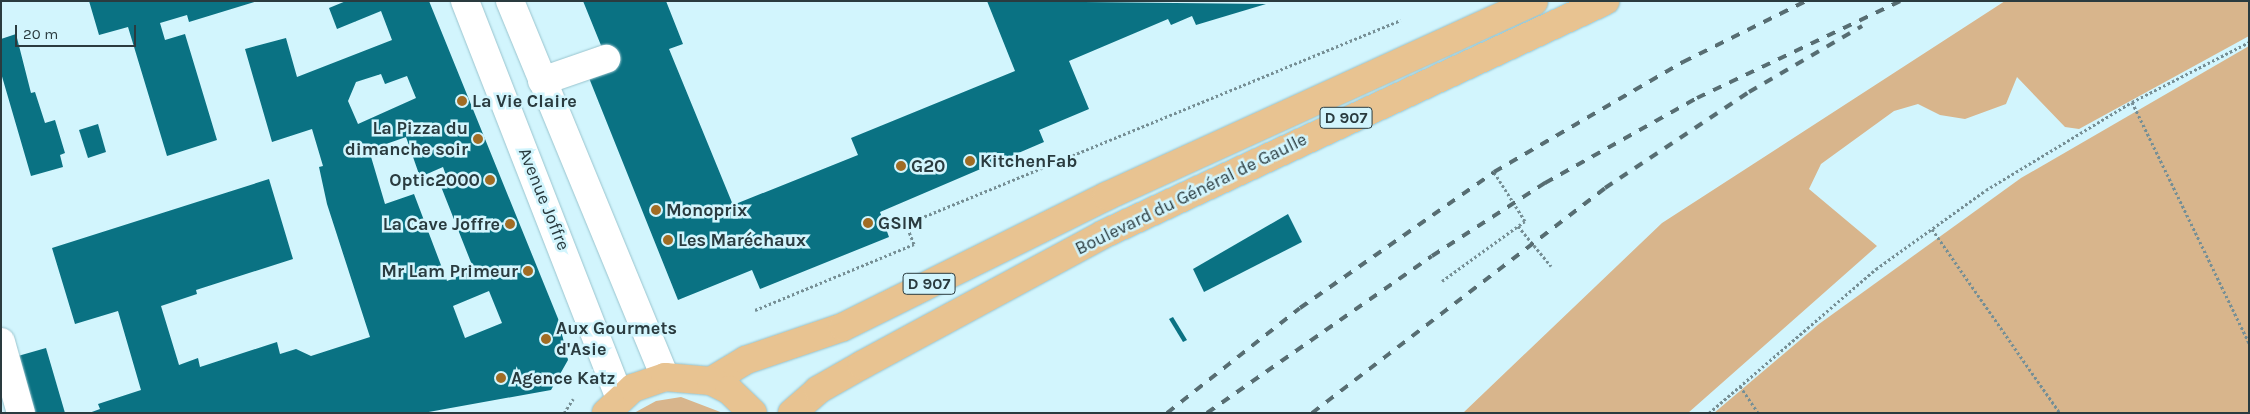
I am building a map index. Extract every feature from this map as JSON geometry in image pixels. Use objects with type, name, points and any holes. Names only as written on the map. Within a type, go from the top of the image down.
[{"type":"main road","name":"Boulevard du Général de Gaulle","points":[[710,381],[746,360],[843,327],[1107,196],[1534,1]]},
{"type":"main road","name":"Boulevard du Général de Gaulle","points":[[792,413],[818,390],[862,364],[1104,234],[1595,3]]},
{"type":"main road","points":[[613,405],[666,377],[710,381],[729,390],[752,413]]},
{"type":"street","name":"Avenue Joffre","points":[[465,1],[613,405]]},
{"type":"street","points":[[510,1],[666,377]]},
{"type":"street","points":[[542,81],[606,58]]},
{"type":"street","points":[[1,342],[21,413]]},
{"type":"path","points":[[755,310],[914,244],[906,224],[1410,16]]},
{"type":"path","points":[[1709,413],[1876,269],[1986,190],[2132,102],[2249,42]]},
{"type":"path","points":[[2132,102],[2249,343]]},
{"type":"path","points":[[1442,281],[1525,221],[1494,172]]},
{"type":"path","points":[[1518,226],[1552,266]]},
{"type":"path","points":[[1932,229],[2060,413]]},
{"type":"path","points":[[1740,386],[1758,413]]},
{"type":"shaded area","points":[[2005,1],[2249,1],[2249,36],[2079,129],[2065,127],[2017,77],[2006,104],[1965,119],[1940,115],[1918,104],[1894,111],[1821,164],[1809,189],[1877,246],[1688,413],[1463,413],[1662,223]]},
{"type":"shaded area","points":[[2249,46],[2249,413],[1714,413],[1819,324],[2021,178]]},
{"type":"shaded area","points":[[681,397],[723,413],[634,413],[656,401]]},
{"type":"building","points":[[89,1],[258,1],[189,22],[187,15],[160,23],[165,40],[185,34],[217,140],[167,156],[128,27],[99,35]]},
{"type":"building","points":[[346,1],[429,1],[559,321],[568,360],[551,390],[423,413],[89,413],[100,409],[98,404],[141,390],[118,311],[75,324],[52,248],[269,179],[293,259],[196,290],[197,294],[161,306],[179,365],[198,358],[200,367],[277,342],[280,354],[296,349],[311,356],[370,337],[327,204],[319,167],[323,166],[312,129],[272,142],[245,49],[286,38],[297,77],[392,40],[381,11],[337,29],[329,8]],"holes":[[[381,74],[385,84],[407,76],[416,98],[358,124],[348,101],[356,82]],[[406,137],[420,177],[443,167],[448,181],[440,184],[474,270],[447,281],[414,194],[385,204],[369,150]],[[489,291],[502,323],[465,338],[453,306]]]},
{"type":"building","points":[[583,1],[666,1],[683,44],[669,49],[733,205],[858,155],[851,138],[1015,71],[987,1],[1266,4],[1196,25],[1192,16],[1171,25],[1168,19],[1069,61],[1089,109],[1039,130],[1044,142],[880,212],[889,237],[760,289],[752,270],[678,300],[589,78],[611,70]]},
{"type":"building","points":[[16,34],[31,93],[35,92],[45,123],[55,120],[65,153],[60,155],[63,167],[31,176],[1,73],[1,39]]},
{"type":"building","points":[[98,124],[106,152],[88,158],[79,130]]},
{"type":"building","points":[[1288,214],[1302,242],[1204,292],[1193,269]]},
{"type":"building","points":[[1173,317],[1187,340],[1183,342],[1169,319]]},
{"type":"building","points":[[46,348],[65,413],[28,413],[11,358]]},
{"type":"railway","points":[[1167,413],[1300,308],[1494,172],[1683,62],[1806,1]]},
{"type":"railway","points":[[1207,413],[1432,256],[1545,183],[1697,98],[1900,1]]},
{"type":"railway","points":[[1312,413],[1605,188],[1749,92],[1862,26]]},
{"type":"place","name":"La Vie Claire","points":[[462,101]]},
{"type":"place","name":"La Pizza du dimanche soir","points":[[478,139]]},
{"type":"place","name":"KitchenFab","points":[[970,161]]},
{"type":"place","name":"G20","points":[[901,166]]},
{"type":"place","name":"Optic2000","points":[[490,180]]},
{"type":"place","name":"Monoprix","points":[[656,210]]},
{"type":"place","name":"GSIM","points":[[868,223]]},
{"type":"place","name":"La Cave Joffre","points":[[510,224]]},
{"type":"place","name":"Les Maréchaux","points":[[668,240]]},
{"type":"place","name":"Mr Lam Primeur","points":[[528,271]]},
{"type":"place","name":"Aux Gourmets d'Asie","points":[[546,339]]},
{"type":"place","name":"Agence Katz","points":[[501,378]]}]
